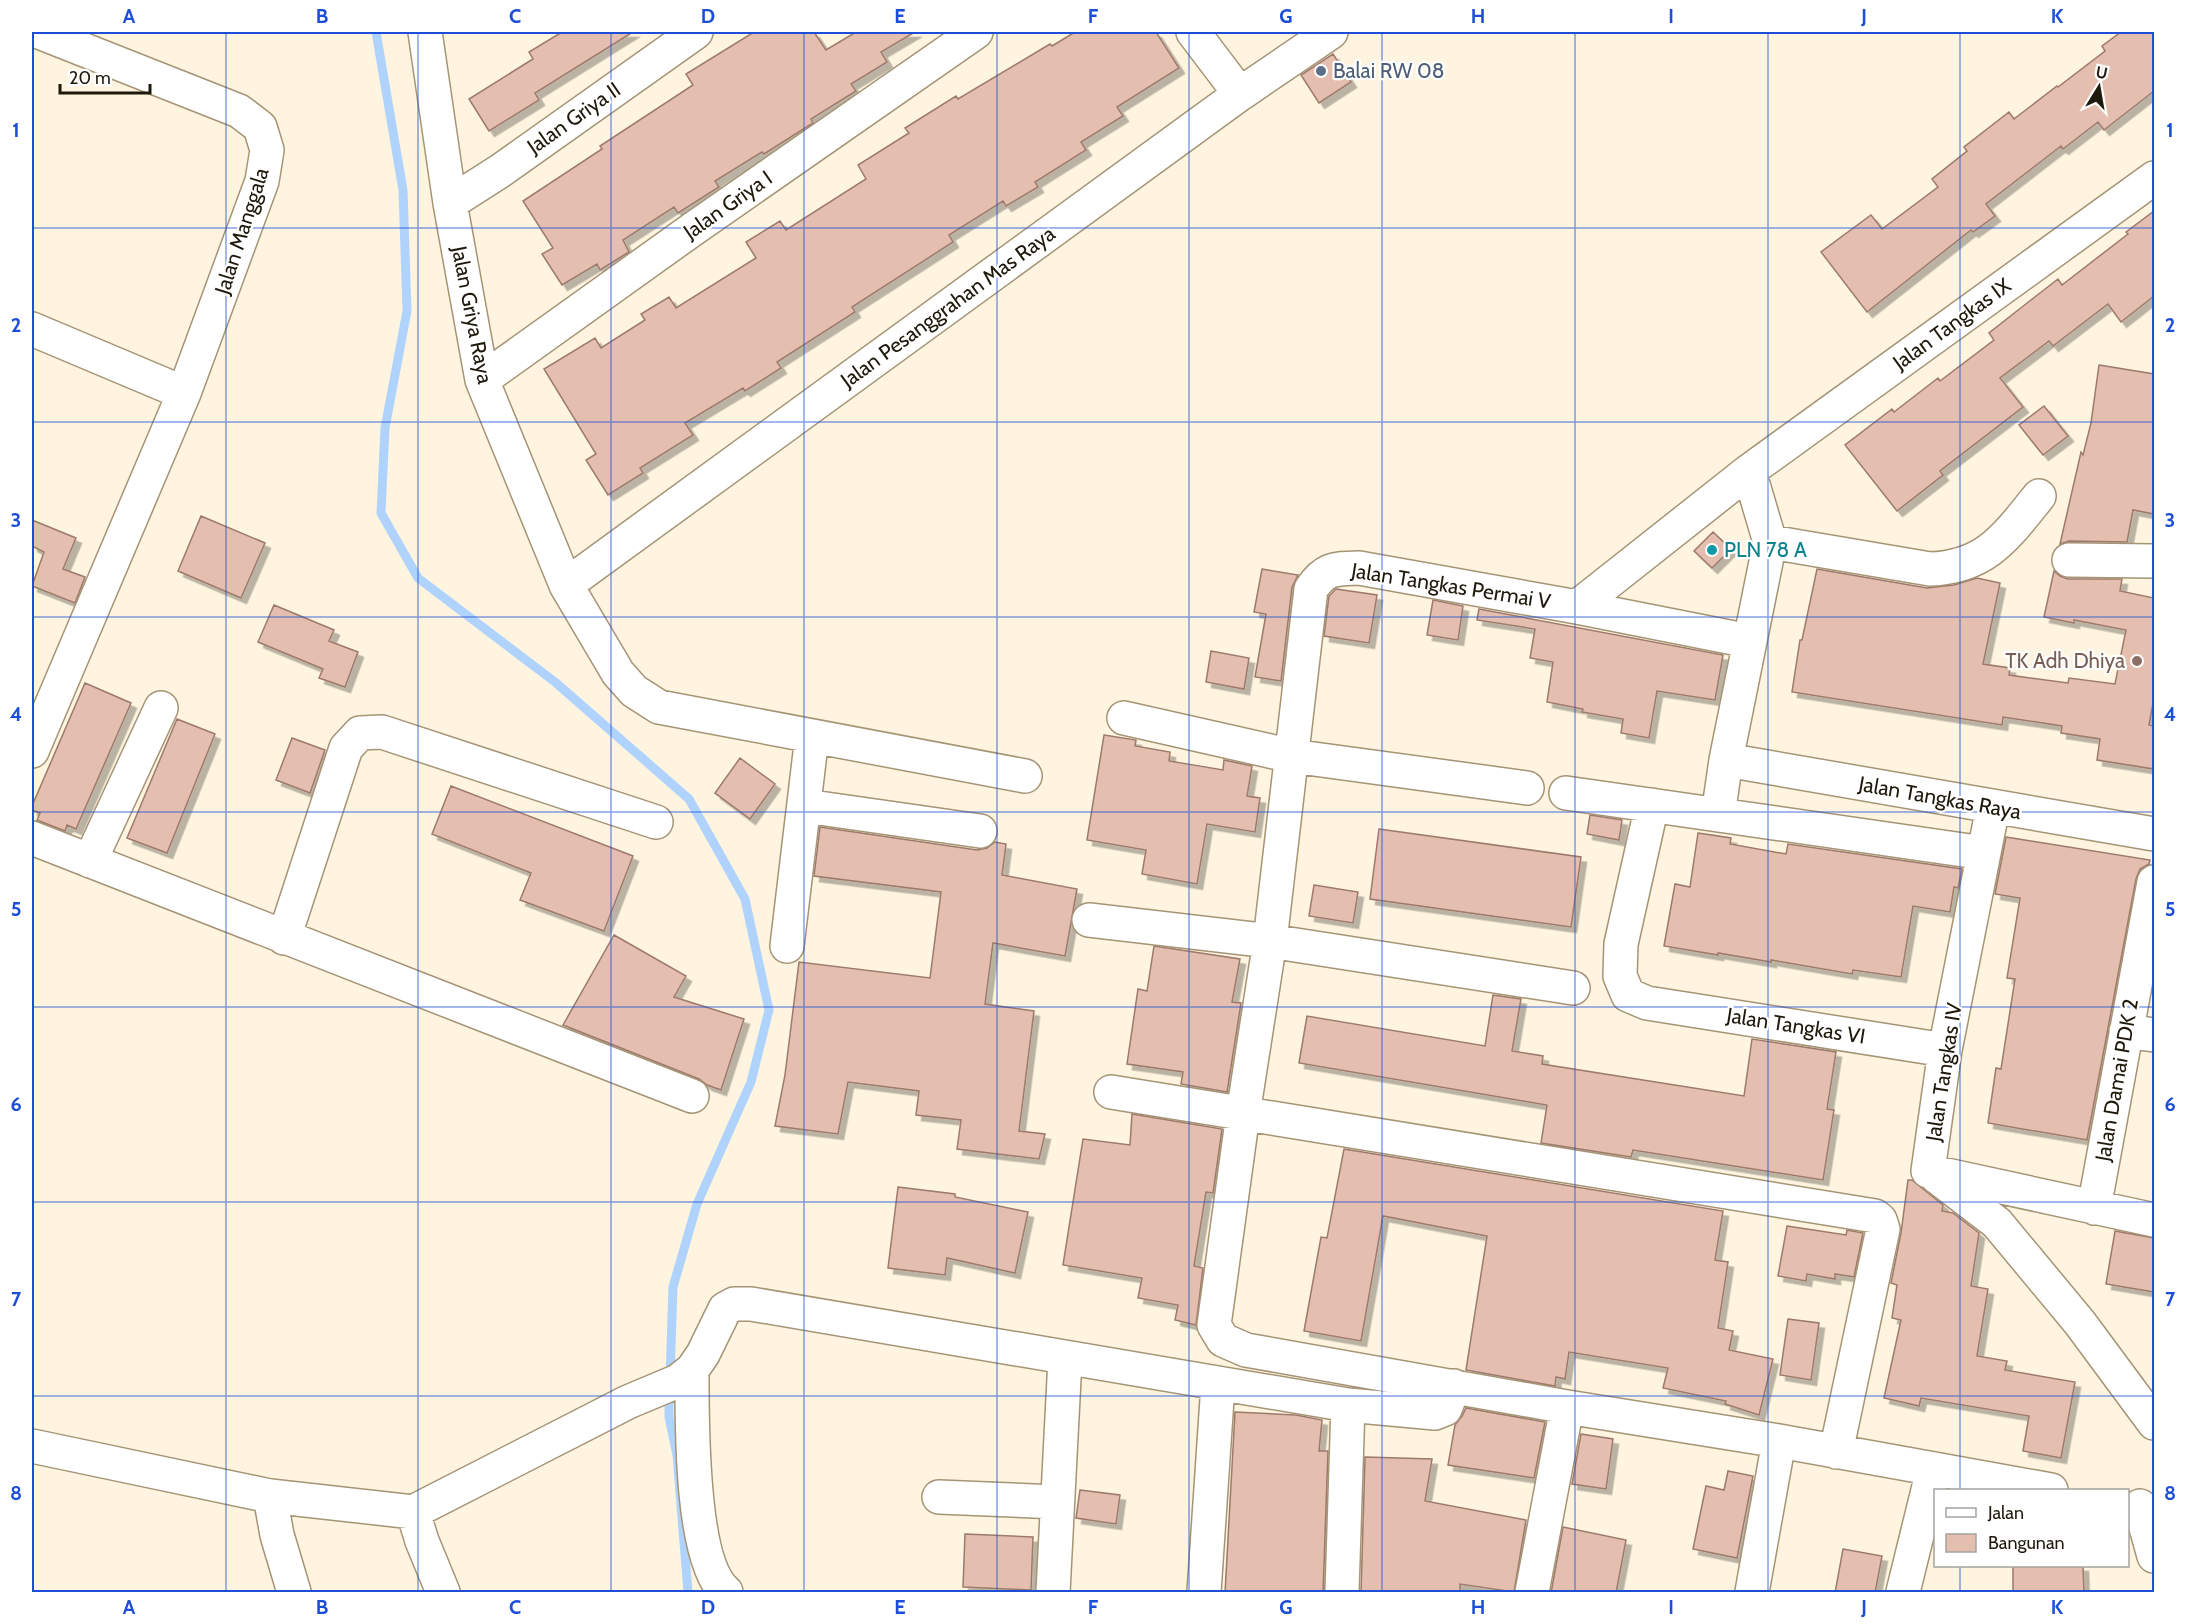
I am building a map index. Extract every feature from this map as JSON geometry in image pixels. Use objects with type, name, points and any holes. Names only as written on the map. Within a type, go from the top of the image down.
[{"type":"street","name":"Jalan Manggala","points":[[32,752],[184,393],[262,181],[267,150],[260,127],[239,111],[39,32]]},
{"type":"street","name":"Jalan Griya Raya","points":[[426,32],[450,203],[482,380],[566,585],[618,673],[634,691],[659,707],[811,742],[1025,776]]},
{"type":"street","name":"Jalan Griya II","points":[[450,203],[500,171],[696,32]]},
{"type":"street","name":"Jalan Griya I","points":[[482,380],[976,32]]},
{"type":"street","points":[[1193,32],[1240,94]]},
{"type":"street","name":"Jalan Pesanggrahan Mas Raya","points":[[566,585],[1240,94],[1331,32]]},
{"type":"street","name":"Jalan Tangkas IX","points":[[1749,471],[2154,178]]},
{"type":"street","points":[[32,329],[184,393]]},
{"type":"street","points":[[1718,815],[1726,760],[1770,542],[1749,471]]},
{"type":"street","name":"Jalan Tangkas Permai V","points":[[1577,607],[1749,471]]},
{"type":"street","points":[[1770,542],[1930,569],[1952,568],[1976,560],[2000,542],[2039,496]]},
{"type":"street","points":[[2069,560],[2154,561]]},
{"type":"street","name":"Jalan Tangkas Permai V","points":[[1749,641],[1359,568],[1334,569],[1319,577],[1311,589],[1270,941],[1214,1325],[1223,1340],[1246,1350],[1567,1407],[1779,1441],[2040,1489]]},
{"type":"street","points":[[90,861],[161,708]]},
{"type":"street","points":[[1124,718],[1292,756],[1527,788]]},
{"type":"street","points":[[284,939],[346,748],[360,733],[382,732],[656,822]]},
{"type":"street","points":[[787,946],[811,742]]},
{"type":"street","name":"Jalan Tangkas Raya","points":[[1726,760],[2154,834]]},
{"type":"street","points":[[1566,793],[1984,854]]},
{"type":"street","points":[[806,795],[980,831]]},
{"type":"street","name":"Jalan Tangkas VI","points":[[1652,805],[1621,944],[1620,976],[1628,995],[1647,1002],[1945,1050]]},
{"type":"street","name":"Jalan Tangkas IV","points":[[1993,807],[1945,1050],[1928,1171],[2154,1220]]},
{"type":"street","points":[[32,838],[284,939],[692,1096]]},
{"type":"street","name":"Jalan Damai PDK 2","points":[[2094,1208],[2140,1033],[2154,882]]},
{"type":"street","points":[[1089,920],[1270,941],[1573,988]]},
{"type":"street","points":[[1111,1092],[1875,1216],[1880,1220],[1883,1229],[1836,1452]]},
{"type":"street","points":[[1928,1171],[1997,1222],[2080,1323],[2154,1422]]},
{"type":"street","points":[[32,1446],[270,1496],[412,1512],[675,1380],[703,1354],[725,1309],[734,1304],[751,1304],[1065,1359],[1348,1405],[1435,1413],[1445,1409],[1454,1386]]},
{"type":"street","points":[[1053,1593],[1065,1359]]},
{"type":"street","points":[[675,1380],[692,1443],[705,1558],[717,1585],[726,1593]]},
{"type":"street","points":[[1204,1593],[1218,1384]]},
{"type":"street","points":[[1342,1593],[1348,1405]]},
{"type":"street","points":[[1532,1593],[1567,1407]]},
{"type":"street","points":[[1752,1593],[1779,1441]]},
{"type":"street","points":[[1903,1593],[1933,1470]]},
{"type":"street","points":[[270,1496],[276,1535],[294,1593]]},
{"type":"street","points":[[939,1497],[1057,1502]]},
{"type":"street","points":[[2141,1505],[2154,1556]]},
{"type":"street","points":[[412,1512],[443,1593]]},
{"type":"building","points":[[562,32],[633,32],[535,93],[539,100],[489,131],[469,99],[533,59],[529,52]]},
{"type":"building","points":[[754,32],[814,32],[826,50],[856,32],[915,32],[881,52],[887,62],[851,84],[856,91],[811,119],[813,123],[715,181],[719,187],[678,213],[674,207],[623,240],[629,252],[600,270],[597,264],[562,285],[542,254],[553,248],[523,201],[602,149],[600,146],[693,85],[686,74]]},
{"type":"building","points":[[1075,32],[1156,32],[1179,68],[1117,107],[1123,116],[1081,142],[1086,150],[1035,182],[1038,187],[1006,206],[1003,201],[949,235],[953,242],[852,307],[855,312],[777,362],[781,368],[745,391],[743,388],[685,423],[693,435],[640,468],[643,473],[608,495],[586,460],[596,454],[544,369],[595,338],[601,348],[645,320],[641,314],[669,297],[676,308],[756,258],[746,242],[780,221],[786,230],[866,179],[858,165],[909,133],[905,128],[956,96],[958,99],[1050,44],[1052,46]]},
{"type":"building","points":[[2121,32],[2154,32],[2154,91],[2104,130],[2098,122],[2063,149],[2061,146],[1986,204],[1995,216],[1973,232],[1971,230],[1867,312],[1821,252],[1871,215],[1882,229],[1938,187],[1932,179],[1967,151],[1964,147],[2009,112],[2014,119],[2058,87],[2105,51],[2102,46]]},
{"type":"building","name":"Balai RW 08","points":[[1333,54],[1351,82],[1319,103],[1301,75]]},
{"type":"building","points":[[2154,211],[2154,296],[2121,322],[2108,304],[2053,346],[2049,341],[2000,378],[2023,407],[1940,471],[1943,475],[1897,511],[1845,445],[1892,409],[1894,412],[1938,378],[1940,381],[1994,340],[1989,333],[2058,279],[2062,285]]},
{"type":"building","points":[[2099,365],[2154,374],[2154,514],[2133,510],[2127,542],[2069,541],[2060,544],[2081,452],[2083,455],[2091,423]]},
{"type":"building","points":[[2044,406],[2068,436],[2043,455],[2019,425]]},
{"type":"building","points":[[201,516],[265,543],[241,598],[178,571]]},
{"type":"building","points":[[32,520],[76,538],[63,569],[85,577],[75,603],[32,586],[44,552],[32,546]]},
{"type":"building","name":"PLN 78 A","points":[[1713,532],[1731,549],[1712,568],[1694,551]]},
{"type":"building","points":[[1262,569],[1298,575],[1292,587],[1281,681],[1255,677],[1266,614],[1254,612]]},
{"type":"building","points":[[1817,569],[1927,588],[1954,585],[1977,578],[2000,583],[1983,664],[2010,668],[2009,675],[2068,683],[2069,678],[2115,684],[2126,630],[2044,617],[2054,571],[2068,579],[2122,579],[2120,591],[2154,598],[2154,698],[2149,725],[2154,726],[2154,769],[2097,760],[2100,739],[2061,733],[2062,726],[2003,717],[2002,725],[1792,692],[1800,640],[1802,640]]},
{"type":"building","points":[[1336,589],[1377,595],[1369,643],[1324,636],[1329,596]]},
{"type":"building","points":[[1433,600],[1463,606],[1458,640],[1427,635]]},
{"type":"building","points":[[274,605],[334,630],[329,641],[358,652],[345,687],[319,678],[323,669],[258,642]]},
{"type":"building","points":[[1479,609],[1723,655],[1715,700],[1657,691],[1649,738],[1621,733],[1623,719],[1582,712],[1583,709],[1547,702],[1553,662],[1530,658],[1535,629],[1477,620]]},
{"type":"building","points":[[1211,651],[1249,658],[1244,689],[1206,682]]},
{"type":"building","points":[[85,683],[131,703],[76,829],[67,825],[65,831],[37,820],[40,813],[32,810],[32,806]]},
{"type":"building","points":[[177,719],[215,734],[167,853],[127,838]]},
{"type":"building","points":[[1104,735],[1136,740],[1135,746],[1170,752],[1169,761],[1223,770],[1224,760],[1252,766],[1247,796],[1260,798],[1255,832],[1207,824],[1197,884],[1142,874],[1146,850],[1087,840]]},
{"type":"building","points":[[292,738],[325,750],[310,793],[276,780]]},
{"type":"building","points":[[740,758],[775,784],[750,819],[715,793]]},
{"type":"building","points":[[451,786],[633,856],[604,931],[520,900],[531,873],[432,834]]},
{"type":"building","points":[[1590,815],[1622,820],[1619,840],[1587,834]]},
{"type":"building","points":[[820,827],[977,850],[987,848],[995,842],[1006,844],[1002,875],[1077,889],[1065,956],[993,943],[985,1004],[1034,1011],[1019,1131],[1045,1134],[1039,1159],[957,1149],[961,1120],[916,1115],[919,1091],[848,1082],[838,1134],[775,1126],[785,1075],[799,962],[930,978],[941,892],[814,876]]},
{"type":"building","points":[[1379,829],[1581,857],[1571,927],[1370,899]]},
{"type":"building","points":[[1698,833],[1731,838],[1730,844],[1786,854],[1788,844],[1962,869],[1958,888],[1954,887],[1950,912],[1913,906],[1901,977],[1853,970],[1852,974],[1771,960],[1771,962],[1664,946],[1675,884],[1690,887]]},
{"type":"building","points":[[2006,837],[2150,860],[2149,864],[2140,869],[2136,879],[2087,1140],[1988,1123],[1996,1068],[2001,1069],[2015,979],[2007,978],[2020,898],[1995,894]]},
{"type":"building","points":[[1314,885],[1358,892],[1353,923],[1309,916]]},
{"type":"building","points":[[614,935],[686,976],[674,997],[744,1019],[721,1090],[699,1079],[563,1025]]},
{"type":"building","points":[[1154,946],[1240,959],[1232,1002],[1241,1003],[1227,1092],[1181,1084],[1183,1072],[1127,1064],[1138,989],[1147,991]]},
{"type":"building","points":[[1493,995],[1521,999],[1512,1051],[1543,1056],[1542,1064],[1744,1096],[1752,1039],[1836,1052],[1827,1109],[1834,1110],[1823,1180],[1633,1150],[1631,1157],[1541,1143],[1547,1105],[1299,1063],[1307,1016],[1485,1046]]},
{"type":"building","points":[[1132,1114],[1222,1129],[1213,1193],[1206,1192],[1194,1266],[1203,1268],[1196,1325],[1175,1320],[1178,1305],[1138,1298],[1142,1278],[1063,1265],[1083,1139],[1130,1145]]},
{"type":"building","points":[[1344,1149],[1723,1211],[1715,1260],[1728,1262],[1718,1328],[1733,1331],[1729,1350],[1773,1359],[1759,1415],[1725,1404],[1726,1401],[1663,1388],[1668,1368],[1569,1352],[1565,1379],[1556,1377],[1555,1386],[1466,1370],[1487,1236],[1383,1216],[1361,1341],[1304,1331],[1321,1237],[1327,1238]]},
{"type":"building","points":[[1908,1180],[1912,1180],[1943,1205],[1942,1211],[1953,1213],[1979,1233],[1971,1286],[1988,1289],[1977,1356],[2007,1361],[2005,1370],[2075,1382],[2061,1458],[2023,1451],[2029,1416],[1921,1398],[1919,1406],[1884,1398],[1901,1320],[1892,1318],[1897,1285],[1891,1283]]},
{"type":"building","points":[[898,1187],[955,1194],[955,1197],[1028,1212],[1015,1273],[947,1258],[945,1275],[888,1268]]},
{"type":"building","points":[[1787,1226],[1846,1235],[1847,1230],[1863,1233],[1854,1277],[1835,1274],[1835,1279],[1807,1274],[1806,1281],[1778,1276]]},
{"type":"building","points":[[2115,1231],[2154,1238],[2154,1292],[2106,1284]]},
{"type":"building","points":[[1788,1319],[1819,1323],[1811,1380],[1780,1375]]},
{"type":"building","points":[[1466,1408],[1545,1422],[1534,1478],[1448,1465],[1455,1425]]},
{"type":"building","points":[[1235,1412],[1296,1415],[1322,1420],[1319,1451],[1328,1451],[1323,1593],[1225,1593]]},
{"type":"building","points":[[1581,1434],[1613,1439],[1606,1489],[1572,1484]]},
{"type":"building","points":[[1365,1457],[1432,1459],[1425,1501],[1526,1520],[1514,1592],[1460,1584],[1460,1593],[1361,1593]]},
{"type":"building","points":[[1728,1471],[1753,1476],[1737,1558],[1693,1549],[1706,1486],[1724,1490]]},
{"type":"building","points":[[1080,1490],[1120,1495],[1116,1524],[1076,1518]]},
{"type":"building","points":[[1563,1527],[1626,1540],[1616,1593],[1551,1593]]},
{"type":"building","points":[[965,1534],[1033,1537],[1031,1590],[963,1587]]},
{"type":"building","points":[[1843,1549],[1882,1556],[1875,1593],[1835,1593]]},
{"type":"building","points":[[2013,1567],[2083,1567],[2084,1593],[2013,1593]]},
{"type":"waterway","points":[[376,32],[403,190],[407,311],[385,428],[381,513],[418,578],[555,682],[689,799],[745,899],[769,1010],[751,1082],[697,1204],[673,1287],[670,1378]]},
{"type":"waterway","points":[[669,1392],[669,1417],[677,1455],[688,1592]]},
{"type":"place","name":"Balai RW 08","points":[[1321,71]]},
{"type":"place","name":"PLN 78 A","points":[[1712,550]]},
{"type":"place","name":"TK Adh Dhiya","points":[[2137,661]]}]
